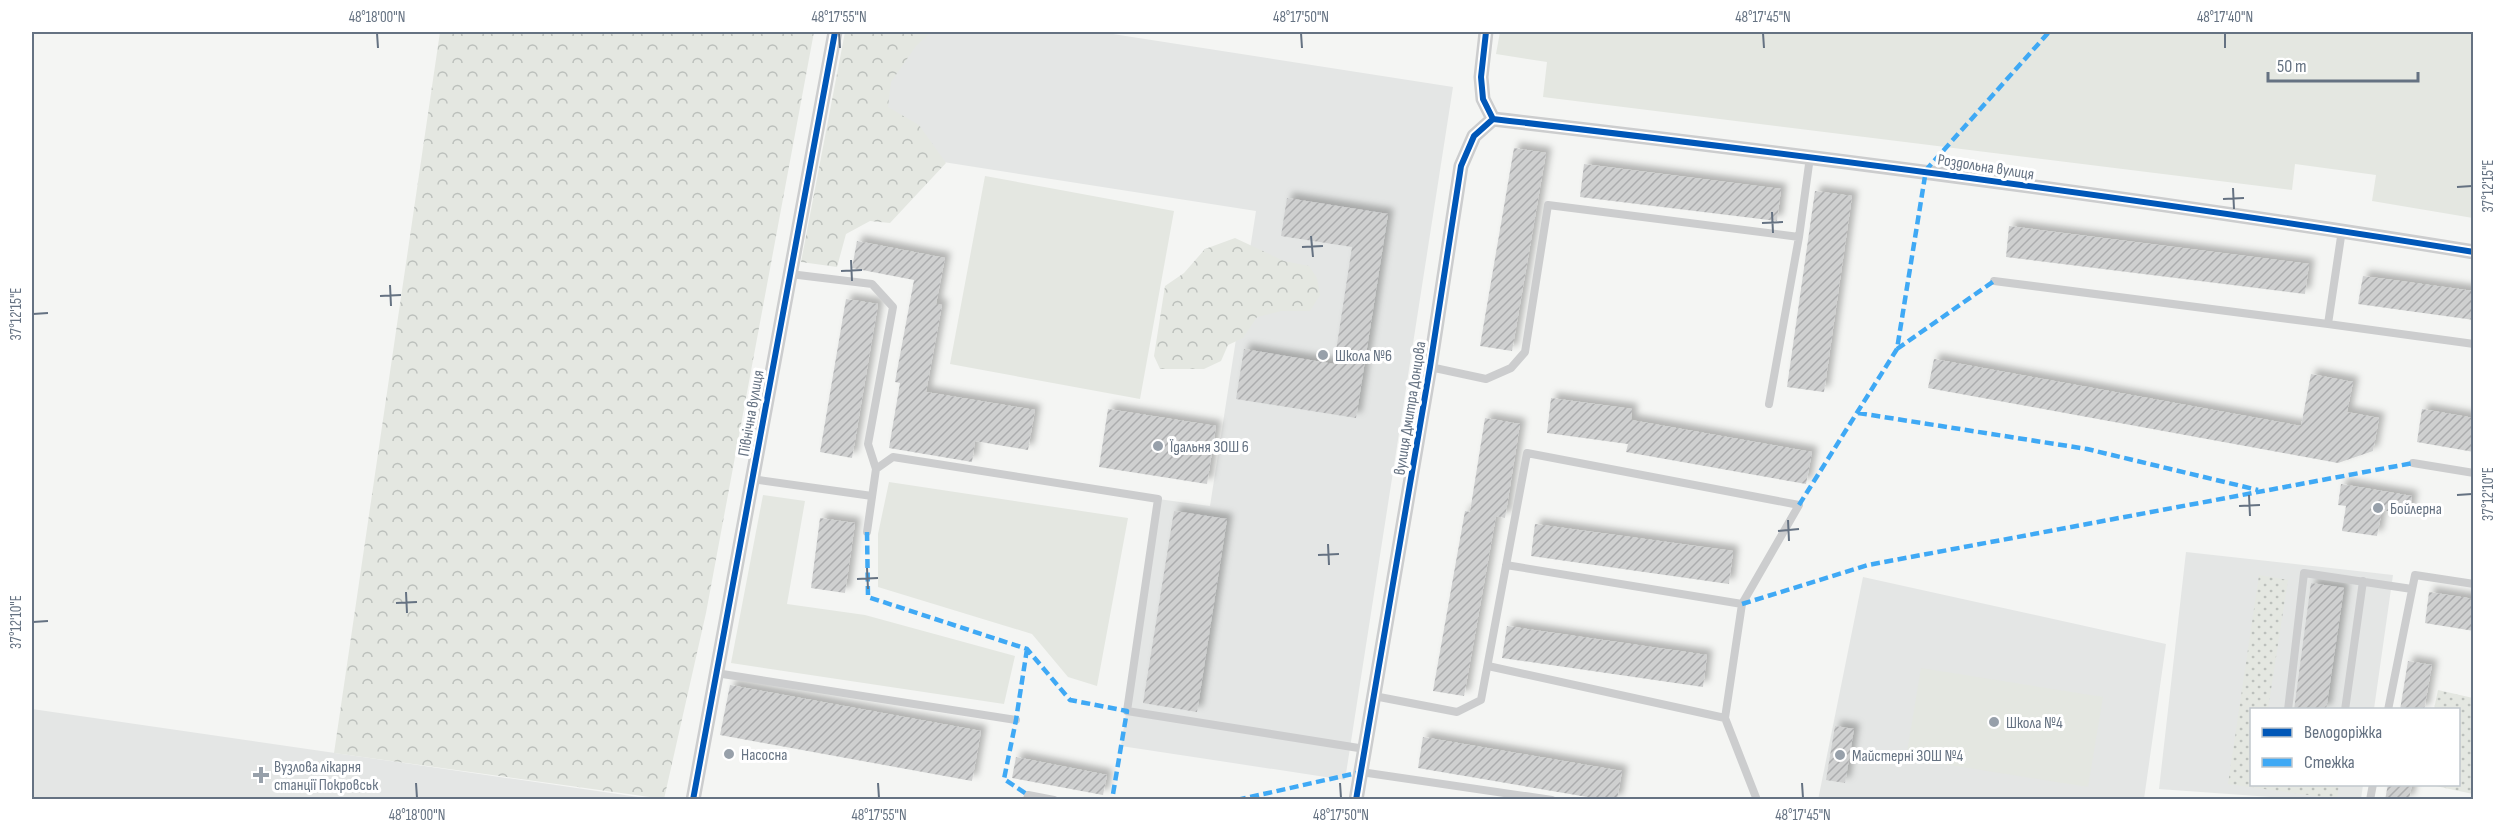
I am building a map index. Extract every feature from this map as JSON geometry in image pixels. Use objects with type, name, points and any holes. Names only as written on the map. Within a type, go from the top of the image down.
[{"type":"street","name":"Північна вулиця","points":[[693,800],[835,32]]},
{"type":"street","points":[[1486,32],[1481,77],[1483,99],[1493,119]]},
{"type":"street","name":"Роздольна вулиця","points":[[1493,119],[1810,155],[2342,230],[2474,252]]},
{"type":"street","name":"вулиця Дмитра Донцова","points":[[1356,800],[1430,367],[1461,166],[1474,136],[1493,119]]},
{"type":"lane","points":[[1769,404],[1799,237],[1810,155]]},
{"type":"lane","points":[[1430,367],[1486,378],[1511,368],[1525,352],[1548,206],[1799,237]]},
{"type":"lane","points":[[2328,324],[2342,230]]},
{"type":"lane","points":[[790,274],[872,284],[893,307],[868,444],[876,469],[867,532]]},
{"type":"lane","points":[[1994,281],[2474,344]]},
{"type":"lane","points":[[1374,696],[1457,712],[1481,700],[1527,453],[1799,505],[1742,604],[1725,718],[1757,800]]},
{"type":"lane","points":[[876,469],[893,457],[1158,499],[1126,711],[1365,749]]},
{"type":"lane","points":[[2413,463],[2474,473]]},
{"type":"lane","points":[[752,479],[872,496]]},
{"type":"lane","points":[[1506,565],[1742,604]]},
{"type":"lane","points":[[2288,708],[2304,573],[2412,588]]},
{"type":"lane","points":[[2388,708],[2415,575],[2474,584]]},
{"type":"lane","points":[[2345,708],[2363,581]]},
{"type":"lane","points":[[1488,666],[1725,718]]},
{"type":"lane","points":[[716,673],[1016,720]]},
{"type":"lane","points":[[1361,772],[1552,800]]},
{"type":"lane","points":[[1486,800],[1488,789]]},
{"type":"lane","points":[[1027,800],[1028,795],[1054,800]]},
{"type":"shaded area","name":"Школа №6","points":[[872,32],[1100,32],[1453,87],[1345,780],[1121,746],[1158,499],[1210,506],[1256,211],[854,148]]},
{"type":"shaded area","points":[[2186,552],[2393,575],[2374,708],[2250,708],[2250,786],[2363,786],[2361,799],[2299,799],[2159,789]]},
{"type":"shaded area","name":"Школа №4","points":[[1863,577],[2166,644],[2144,799],[1818,800]]},
{"type":"shaded area","name":"Вузлова лікарня станції Покровськ","points":[[32,709],[645,798],[32,800]]},
{"type":"green space","points":[[440,32],[814,32],[706,613],[664,799],[334,753]]},
{"type":"green space","points":[[845,32],[931,32],[916,46],[891,82],[888,107],[919,125],[946,163],[890,223],[870,221],[846,234],[837,267],[801,262]]},
{"type":"green space","points":[[1500,32],[2473,32],[2473,218],[2372,201],[2376,175],[2295,164],[2292,190],[1543,97],[1547,62],[1496,54]]},
{"type":"green space","points":[[985,176],[1174,211],[1140,399],[950,364]]},
{"type":"green space","points":[[1235,238],[1284,261],[1309,266],[1317,278],[1320,295],[1310,311],[1281,311],[1257,317],[1243,338],[1228,345],[1221,361],[1204,369],[1160,369],[1154,356],[1165,286],[1184,273],[1205,249]]},
{"type":"green space","points":[[889,482],[1128,518],[1097,686],[1068,677],[1032,634],[878,587],[878,534]]},
{"type":"green space","points":[[763,495],[805,501],[787,604],[865,615],[1015,656],[1004,704],[731,663]]},
{"type":"green space","points":[[2259,575],[2288,580],[2268,708],[2250,708],[2250,786],[2339,786],[2337,799],[2228,784]]},
{"type":"green space","points":[[1921,668],[2103,697],[2088,787],[1906,758]]},
{"type":"green space","points":[[2438,690],[2473,698],[2473,794],[2436,786],[2460,786],[2460,708],[2434,708]]},
{"type":"building","points":[[1514,148],[1546,153],[1512,351],[1480,346]]},
{"type":"building","points":[[1584,164],[1781,189],[1777,221],[1580,197]]},
{"type":"building","points":[[1815,191],[1852,196],[1824,392],[1787,387]]},
{"type":"building","points":[[1287,198],[1388,214],[1356,418],[1236,399],[1244,349],[1334,364],[1352,247],[1281,236]]},
{"type":"building","points":[[2009,226],[2309,264],[2305,294],[2006,257]]},
{"type":"building","points":[[857,241],[945,258],[936,304],[942,305],[926,392],[1035,410],[1028,450],[975,441],[972,462],[889,448],[900,383],[895,382],[914,280],[852,268]]},
{"type":"building","points":[[2363,276],[2474,291],[2474,320],[2358,304]]},
{"type":"building","points":[[846,299],[878,304],[852,458],[820,452]]},
{"type":"building","points":[[1934,359],[2301,426],[2311,374],[2353,382],[2347,412],[2379,418],[2373,451],[2338,463],[1928,388]]},
{"type":"building","points":[[1551,398],[1632,409],[1631,420],[1812,452],[1806,484],[1626,452],[1628,444],[1547,433]]},
{"type":"building","name":"Їдальня ЗОШ 6","points":[[1108,409],[1216,426],[1207,484],[1099,467]]},
{"type":"building","points":[[2422,409],[2474,418],[2474,452],[2417,442]]},
{"type":"building","points":[[1485,418],[1520,424],[1505,518],[1496,516],[1464,696],[1433,691],[1465,511],[1470,512]]},
{"type":"building","name":"Бойлерна","points":[[2341,484],[2412,496],[2409,515],[2382,510],[2377,536],[2342,531],[2346,506],[2338,505]]},
{"type":"building","points":[[1174,511],[1227,519],[1197,712],[1143,703]]},
{"type":"building","points":[[820,518],[855,523],[845,593],[811,588]]},
{"type":"building","points":[[1535,524],[1733,551],[1729,584],[1531,556]]},
{"type":"building","points":[[2311,583],[2344,588],[2326,708],[2294,708]]},
{"type":"building","points":[[2429,592],[2474,599],[2474,631],[2425,623]]},
{"type":"building","points":[[1507,626],[1707,655],[1703,687],[1502,658]]},
{"type":"building","points":[[2408,661],[2432,665],[2424,708],[2400,708]]},
{"type":"building","points":[[730,685],[981,731],[972,781],[720,735]]},
{"type":"building","name":"Майстерні ЗОШ №4","points":[[1835,726],[1854,729],[1845,783],[1826,780]]},
{"type":"building","points":[[1423,737],[1622,771],[1617,800],[1605,800],[1418,768]]},
{"type":"building","points":[[1016,757],[1107,775],[1103,795],[1012,778]]},
{"type":"building","points":[[2388,786],[2412,786],[2409,800],[2385,800]]},
{"type":"marked path","points":[[1799,505],[1897,349],[1926,170],[2049,32]]},
{"type":"marked path","points":[[1897,349],[1994,281]]},
{"type":"marked path","points":[[1858,413],[2087,449],[2258,490]]},
{"type":"marked path","points":[[1742,604],[1868,565],[2413,463]]},
{"type":"marked path","points":[[867,532],[868,597],[1027,649],[1070,700],[1127,711],[1112,800]]},
{"type":"marked path","points":[[1027,649],[1004,779],[1028,795]]},
{"type":"marked path","points":[[1237,800],[1361,772]]},
{"type":"cycle path","points":[[693,800],[835,32]]},
{"type":"cycle path","points":[[1356,800],[1430,367],[1461,166],[1474,136],[1493,119],[1483,99],[1481,77],[1486,32]]},
{"type":"cycle path","points":[[1493,119],[1984,180],[2229,214],[2474,252]]},
{"type":"place","name":"Школа №6","points":[[1323,355]]},
{"type":"place","name":"Їдальня ЗОШ 6","points":[[1158,446]]},
{"type":"place","name":"Бойлерна","points":[[2378,508]]},
{"type":"place","name":"Школа №4","points":[[1994,722]]},
{"type":"place","name":"Насосна","points":[[729,754]]},
{"type":"place","name":"Майстерні ЗОШ №4","points":[[1840,755]]},
{"type":"place","name":"Вузлова лікарня станції Покровськ","points":[[261,775]]}]
